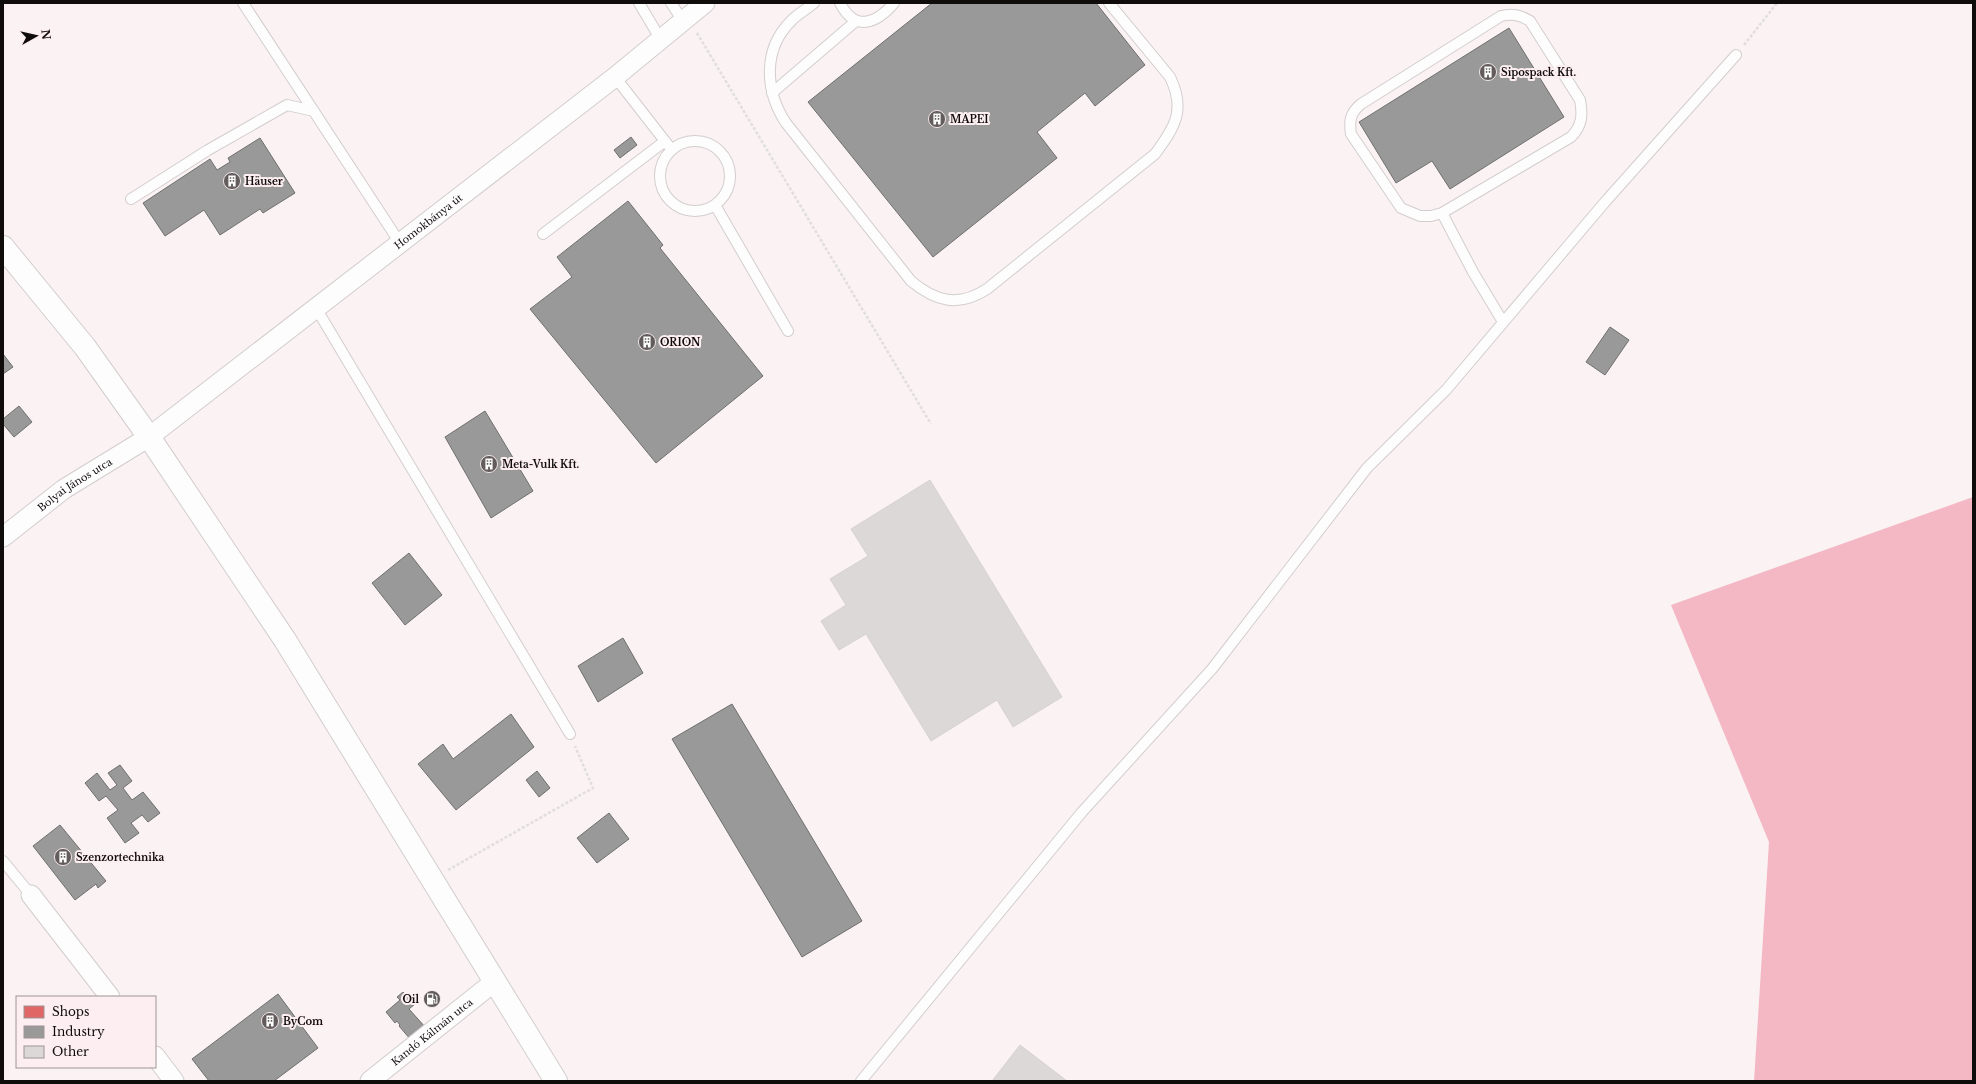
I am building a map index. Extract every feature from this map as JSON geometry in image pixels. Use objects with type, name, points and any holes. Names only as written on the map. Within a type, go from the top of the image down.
[{"type":"main road","points":[[3,247],[85,347],[149,437],[285,640],[556,1081]]},
{"type":"street","name":"Homokbánya út","points":[[149,437],[615,77],[705,3]]},
{"type":"street","name":"Bolyai János utca","points":[[3,537],[64,489],[149,437]]},
{"type":"street","points":[[31,895],[109,996]]},
{"type":"street","name":"Kandó Kálmán utca","points":[[370,1081],[494,982]]},
{"type":"street","points":[[156,1057],[174,1081]]},
{"type":"lane","points":[[243,3],[400,243]]},
{"type":"lane","points":[[639,3],[661,40]]},
{"type":"lane","points":[[671,3],[685,19]]},
{"type":"lane","points":[[814,3],[792,20],[780,34],[774,46],[770,60],[772,93],[777,110],[911,281],[925,292],[936,298],[962,300],[978,295],[1023,260],[1155,154],[1172,132],[1178,104],[1176,90],[1170,77],[1109,3]]},
{"type":"lane","points":[[840,3],[845,13],[856,21],[870,22],[878,18],[894,3]]},
{"type":"lane","points":[[1508,14],[1523,16],[1530,21],[1580,100],[1582,115],[1580,125],[1570,137],[1442,213],[1431,216],[1420,216],[1409,213],[1401,208],[1351,134],[1351,116],[1361,104],[1501,16],[1508,14]]},
{"type":"lane","points":[[772,93],[856,21]]},
{"type":"lane","points":[[861,1081],[1082,812],[1212,669],[1367,468],[1446,390],[1605,202],[1736,55]]},
{"type":"lane","points":[[615,77],[671,150]]},
{"type":"lane","points":[[131,199],[208,150],[287,105],[314,111]]},
{"type":"lane","points":[[543,234],[665,141]]},
{"type":"lane","points":[[702,141],[721,152],[727,162],[730,172],[729,184],[725,194],[715,205],[698,211],[687,210],[677,206],[668,199],[662,190],[660,168],[664,158],[671,150],[686,142],[702,141]]},
{"type":"lane","points":[[715,205],[788,331]]},
{"type":"lane","points":[[1442,213],[1473,272],[1503,322]]},
{"type":"lane","points":[[316,308],[570,734]]},
{"type":"lane","points":[[3,861],[31,895]]},
{"type":"path","points":[[1736,55],[1777,3]]},
{"type":"path","points":[[685,19],[931,424]]},
{"type":"path","points":[[432,881],[454,865],[593,788],[570,734]]},
{"type":"shaded area","points":[[1973,497],[1973,1081],[1754,1081],[1769,842],[1671,605]]},
{"type":"building: Shops","name":"Oil","points":[[436,993],[439,998],[428,1005],[425,999]]},
{"type":"building: Industry","name":"MAPEI","points":[[932,3],[1096,3],[1145,65],[1095,106],[1085,93],[1037,132],[1057,158],[933,257],[808,102]]},
{"type":"building: Industry","name":"Sipospack Kft.","points":[[1509,28],[1564,117],[1450,189],[1432,161],[1396,183],[1359,122]]},
{"type":"building: Industry","points":[[631,137],[637,145],[620,158],[614,150]]},
{"type":"building: Industry","name":"Häuser","points":[[260,138],[295,193],[263,213],[260,209],[220,235],[204,210],[165,236],[143,203],[210,159],[217,170],[230,162],[228,158]]},
{"type":"building: Industry","name":"ORION","points":[[628,201],[663,245],[660,248],[763,376],[656,463],[530,309],[572,277],[557,257]]},
{"type":"building: Industry","points":[[1610,327],[1629,340],[1605,375],[1586,362]]},
{"type":"building: Industry","points":[[3,354],[13,367],[3,374]]},
{"type":"building: Industry","points":[[19,406],[32,422],[14,437],[3,424],[3,419]]},
{"type":"building: Industry","name":"Meta-Vulk Kft.","points":[[485,411],[533,491],[491,518],[445,437]]},
{"type":"building: Industry","points":[[409,553],[442,595],[405,625],[372,583]]},
{"type":"building: Industry","points":[[623,638],[643,673],[598,702],[578,666]]},
{"type":"building: Industry","points":[[732,704],[862,921],[802,957],[672,739]]},
{"type":"building: Industry","points":[[511,714],[534,747],[456,810],[418,764],[443,744],[453,759]]},
{"type":"building: Industry","points":[[120,765],[132,781],[123,788],[132,800],[143,792],[160,813],[148,822],[142,815],[131,823],[139,833],[125,843],[107,818],[118,810],[106,796],[99,801],[85,783],[97,773],[110,790],[117,785],[108,773]]},
{"type":"building: Industry","points":[[537,771],[550,788],[539,797],[526,780]]},
{"type":"building: Industry","points":[[609,813],[629,839],[597,863],[577,838]]},
{"type":"building: Industry","name":"Szenzortechnika","points":[[60,825],[106,881],[98,888],[96,884],[75,900],[33,846]]},
{"type":"building: Industry","points":[[403,992],[415,1004],[409,1009],[426,1028],[411,1040],[399,1026],[400,1025],[397,1021],[395,1023],[386,1012],[400,1000],[397,997]]},
{"type":"building: Industry","name":"ByCom","points":[[278,994],[318,1048],[274,1081],[209,1081],[192,1059]]},
{"type":"building: Other","points":[[930,480],[1062,697],[1013,727],[997,700],[931,741],[866,634],[839,650],[821,621],[846,605],[830,579],[868,556],[851,529]]},
{"type":"building: Other","points":[[1020,1045],[1067,1081],[992,1081]]},
{"type":"place","name":"Sipospack Kft.","points":[[1488,72]]},
{"type":"place","name":"MAPEI","points":[[937,119]]},
{"type":"place","name":"Häuser","points":[[232,181]]},
{"type":"place","name":"ORION","points":[[647,342]]},
{"type":"place","name":"Meta-Vulk Kft.","points":[[489,464]]},
{"type":"place","name":"Szenzortechnika","points":[[63,857]]},
{"type":"place","name":"Oil","points":[[432,999]]},
{"type":"place","name":"ByCom","points":[[270,1021]]}]
